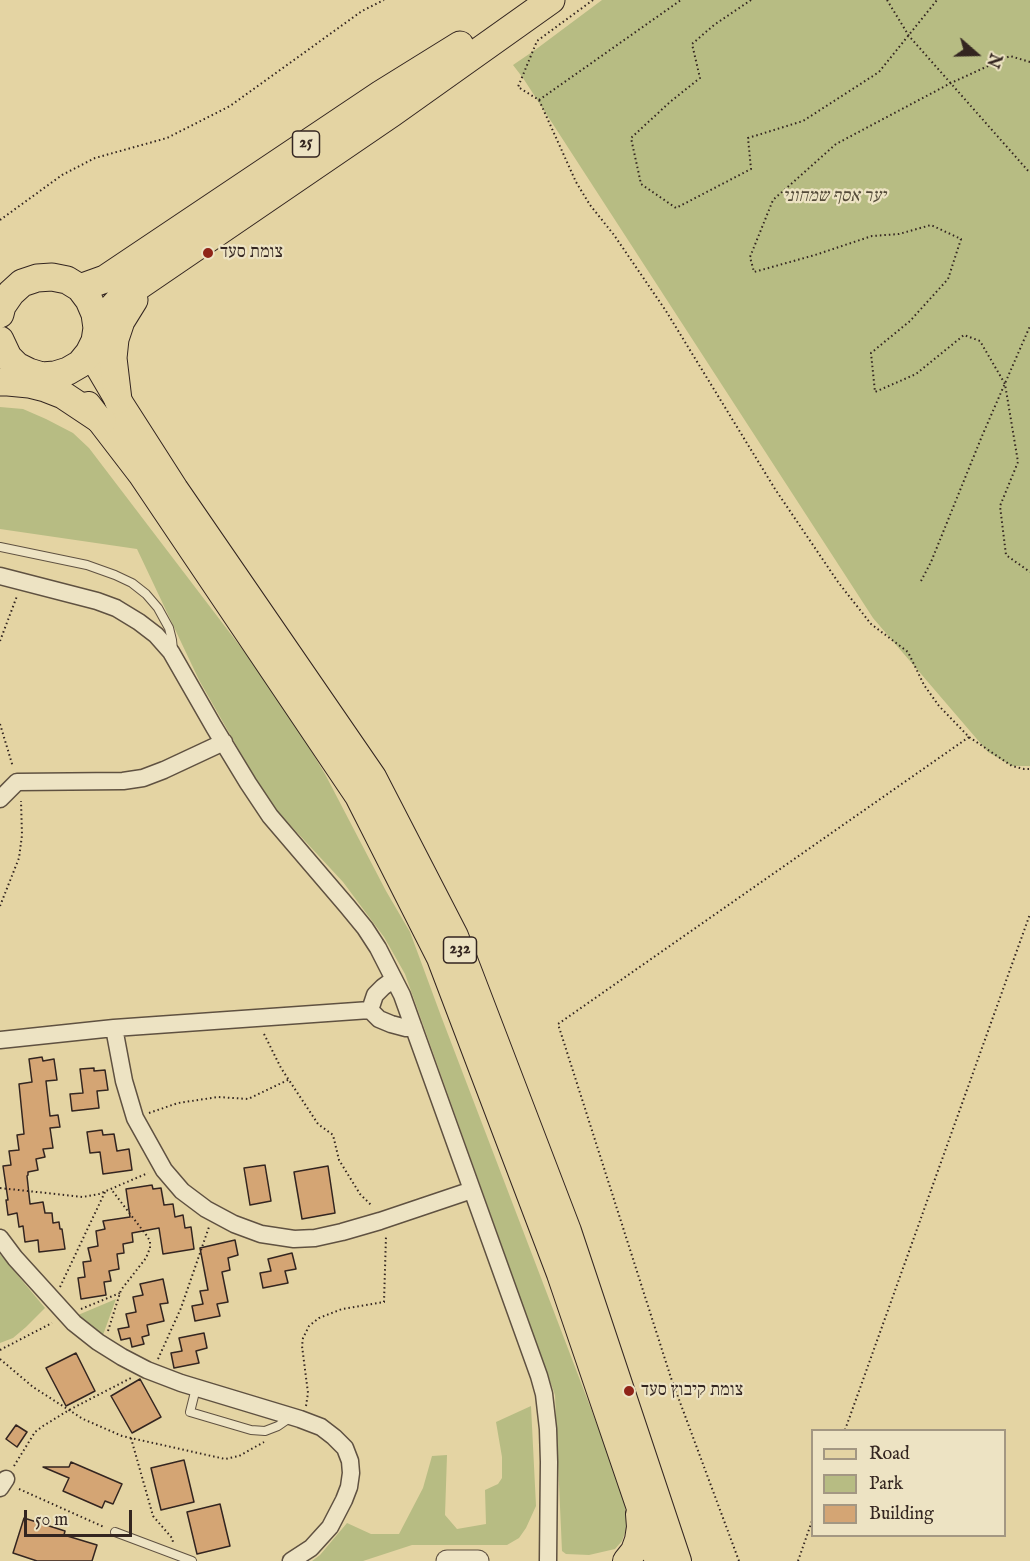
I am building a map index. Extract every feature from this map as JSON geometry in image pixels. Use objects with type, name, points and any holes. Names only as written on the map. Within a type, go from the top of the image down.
[{"type":"highway","name":"25","points":[[80,288],[105,279],[381,94],[532,0]]},
{"type":"highway","name":"25","points":[[55,375],[80,364],[89,353],[110,310],[121,298],[392,113],[551,0]]},
{"type":"highway","points":[[0,340],[8,357],[6,373],[8,382],[45,388],[63,396],[110,410],[115,339],[125,314],[154,276]]},
{"type":"highway","points":[[0,314],[10,293],[22,283],[37,278],[52,277],[67,280],[80,288],[89,300],[95,314],[96,335]]},
{"type":"highway","points":[[6,373],[29,372],[42,376],[55,375]]},
{"type":"main road","name":"232","points":[[96,335],[98,366],[110,410],[141,474],[358,796],[440,958],[560,1274],[658,1561]]},
{"type":"main road","name":"232","points":[[55,375],[110,410],[175,489],[373,777],[455,936],[568,1231],[678,1561]]},
{"type":"main road","points":[[626,1561],[634,1551],[638,1540],[639,1505]]},
{"type":"street","points":[[0,576],[98,601],[116,608],[156,634],[173,656],[270,816],[365,928],[378,948],[402,995],[531,1352],[544,1394],[549,1462],[548,1561]]},
{"type":"street","points":[[0,799],[17,782],[123,781],[143,778],[224,742]]},
{"type":"street","points":[[370,1010],[375,995],[394,979]]},
{"type":"street","points":[[0,1040],[114,1028],[370,1010],[390,1024],[414,1028]]},
{"type":"street","points":[[114,1028],[124,1082],[135,1118],[162,1167],[182,1191],[206,1209],[234,1224],[261,1234],[294,1239],[315,1238],[371,1224],[472,1190]]},
{"type":"street","points":[[0,1238],[15,1258],[74,1323],[122,1357],[150,1371],[196,1388],[321,1427],[345,1448],[350,1461],[351,1473],[344,1500],[330,1527],[311,1548],[291,1561]]},
{"type":"street","points":[[447,1561],[478,1561]]},
{"type":"lane","points":[[0,547],[87,565],[115,574],[132,583],[158,608],[169,628],[173,656]]},
{"type":"lane","points":[[196,1388],[190,1412],[251,1430],[265,1431],[291,1417]]},
{"type":"lane","points":[[115,1532],[192,1561]]},
{"type":"path","points":[[0,220],[62,175],[95,158],[167,138],[230,106],[363,11],[384,0]]},
{"type":"path","points":[[592,0],[537,41],[518,87],[539,100],[576,182],[590,205],[614,235],[666,311],[775,489],[838,582],[871,624],[908,652],[924,685],[939,706],[969,737],[1012,766],[1030,769]]},
{"type":"path","points":[[539,100],[681,0]]},
{"type":"path","points":[[751,0],[714,25],[692,44],[700,78],[631,138],[641,184],[675,207],[751,169],[748,138],[803,121],[879,72],[937,0]]},
{"type":"path","points":[[887,0],[909,36],[1030,173]]},
{"type":"path","points":[[1030,62],[1010,56],[951,83],[836,144],[773,200],[750,257],[754,272],[872,236],[899,234],[931,225],[961,239],[948,279],[910,321],[871,352],[875,392],[916,374],[964,335],[980,341],[1005,384],[1018,462],[1000,506],[1006,555],[1030,572]]},
{"type":"path","points":[[921,581],[1030,326]]},
{"type":"path","points":[[0,641],[23,581]]},
{"type":"path","points":[[0,724],[21,797],[22,835],[19,858],[0,906]]},
{"type":"path","points":[[739,1561],[671,1378],[558,1024],[969,737]]},
{"type":"path","points":[[846,1429],[1030,914]]},
{"type":"path","points":[[135,1118],[178,1103],[218,1097],[248,1099],[290,1080]]},
{"type":"path","points":[[0,1188],[83,1197],[105,1192],[162,1167]]},
{"type":"path","points":[[103,1345],[120,1293],[146,1258],[150,1248],[150,1241],[111,1189]]},
{"type":"path","points":[[54,1300],[105,1192]]},
{"type":"path","points":[[115,1532],[3,1483],[35,1432],[69,1410],[150,1371],[181,1308],[214,1213]]},
{"type":"path","points":[[0,1350],[67,1315],[120,1293]]},
{"type":"path","points":[[0,1359],[33,1387],[83,1419],[122,1436],[225,1459],[239,1456],[266,1440]]},
{"type":"path","points":[[131,1438],[153,1516],[172,1538],[176,1555]]},
{"type":"path","points":[[798,1561],[811,1526]]},
{"type":"green space","name":"יער אסף שמחוני","points":[[602,0],[1030,0],[1030,766],[1012,766],[988,752],[873,618],[513,65]]},
{"type":"green space","points":[[0,407],[23,409],[46,419],[73,433],[89,448],[246,654],[291,717],[325,774],[410,932],[622,1490],[626,1511],[626,1530],[622,1541],[615,1549],[589,1555],[566,1554],[562,1551],[555,1395],[405,974],[384,937],[343,882],[279,813],[256,780],[199,680],[137,549],[0,529]]},
{"type":"green space","points":[[0,1254],[45,1308],[13,1338],[0,1343]]},
{"type":"green space","points":[[116,1299],[103,1335],[78,1315]]},
{"type":"green space","points":[[531,1406],[536,1506],[519,1538],[507,1545],[412,1545],[363,1561],[312,1561],[320,1555],[347,1523],[371,1534],[399,1534],[423,1488],[432,1456],[447,1455],[445,1515],[457,1529],[486,1524],[485,1490],[498,1484],[502,1478],[502,1457],[496,1422]]},
{"type":"building","points":[[42,1057],[43,1061],[54,1059],[57,1080],[46,1081],[50,1116],[58,1115],[60,1127],[50,1128],[53,1148],[43,1149],[45,1157],[36,1159],[38,1170],[28,1172],[30,1204],[43,1202],[45,1213],[52,1213],[53,1223],[59,1222],[65,1249],[39,1252],[38,1240],[25,1242],[23,1226],[19,1227],[17,1213],[8,1215],[3,1166],[11,1165],[9,1151],[19,1150],[17,1135],[24,1134],[19,1084],[32,1082],[29,1059]]},
{"type":"building","points":[[94,1068],[94,1071],[105,1070],[108,1090],[97,1091],[99,1108],[72,1111],[70,1094],[83,1093],[80,1069]]},
{"type":"building","points":[[102,1130],[103,1135],[114,1134],[117,1151],[129,1149],[132,1170],[103,1174],[100,1152],[90,1153],[87,1132]]},
{"type":"building","points":[[265,1165],[271,1201],[250,1205],[244,1168]]},
{"type":"building","points":[[328,1166],[335,1213],[302,1219],[294,1172]]},
{"type":"building","points":[[152,1185],[153,1189],[161,1188],[164,1205],[173,1204],[175,1217],[183,1215],[185,1228],[191,1227],[194,1249],[163,1254],[159,1228],[132,1233],[133,1242],[123,1244],[124,1253],[117,1254],[119,1269],[109,1271],[111,1281],[104,1282],[106,1295],[81,1299],[78,1278],[85,1277],[83,1262],[91,1261],[88,1248],[98,1246],[96,1231],[105,1229],[103,1221],[130,1217],[126,1189]]},
{"type":"building","points":[[235,1240],[238,1255],[228,1258],[230,1270],[222,1272],[228,1302],[217,1304],[220,1316],[195,1321],[192,1306],[203,1304],[200,1291],[208,1290],[200,1248]]},
{"type":"building","points":[[292,1253],[296,1269],[285,1271],[288,1283],[263,1288],[260,1273],[271,1271],[268,1259]]},
{"type":"building","points":[[163,1279],[168,1303],[160,1304],[164,1321],[147,1325],[149,1335],[142,1337],[144,1344],[132,1347],[130,1338],[121,1340],[118,1329],[129,1327],[126,1314],[136,1312],[133,1297],[143,1295],[140,1284]]},
{"type":"building","points":[[204,1333],[207,1348],[196,1351],[199,1363],[174,1368],[171,1353],[182,1351],[179,1338]]},
{"type":"building","points":[[76,1353],[95,1391],[66,1406],[46,1368]]},
{"type":"building","points":[[140,1379],[161,1417],[132,1433],[111,1396]]},
{"type":"building","points":[[16,1425],[27,1432],[17,1447],[6,1439]]},
{"type":"building","points":[[184,1460],[194,1502],[161,1510],[151,1468]]},
{"type":"building","points":[[71,1462],[122,1484],[113,1504],[105,1501],[102,1508],[63,1491],[69,1478],[43,1467],[69,1467]]},
{"type":"building","points":[[220,1504],[230,1546],[197,1554],[187,1512]]},
{"type":"building","points":[[24,1518],[65,1531],[64,1535],[97,1545],[92,1561],[37,1561],[13,1553]]},
{"type":"place","name":"צומת סעד","points":[[208,253]]},
{"type":"place","name":"צומת קיבוץ סעד","points":[[629,1391]]}]
